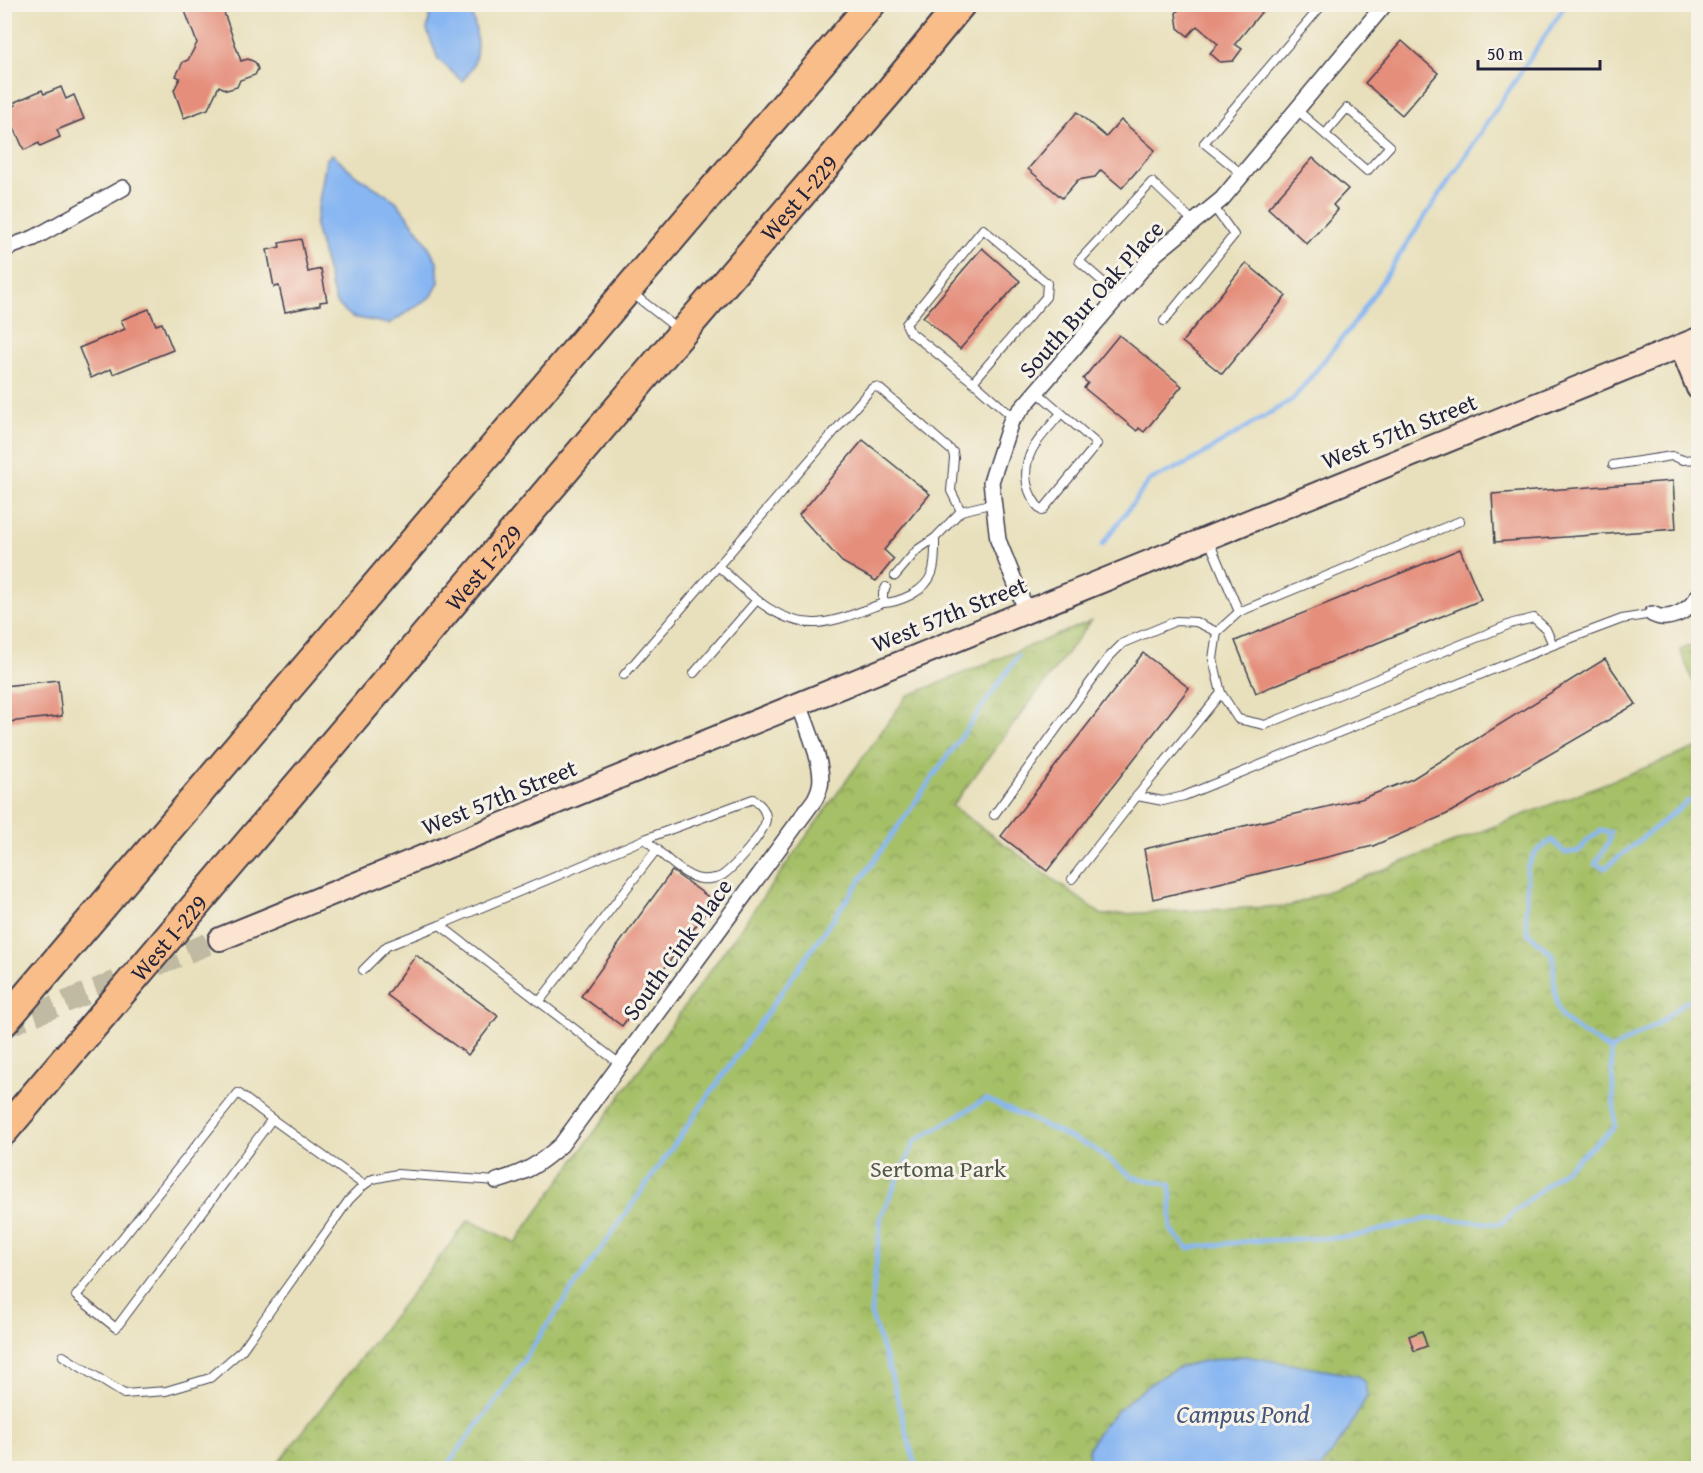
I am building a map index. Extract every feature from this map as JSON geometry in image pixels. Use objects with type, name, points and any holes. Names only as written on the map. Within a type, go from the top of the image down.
[{"type":"highway","points":[[4,1022],[871,4]]},
{"type":"highway","name":"West I-229","points":[[4,1131],[889,92],[961,4]]},
{"type":"highway","points":[[889,92],[971,4]]},
{"type":"main road","points":[[1690,342],[1698,388]]},
{"type":"main road","name":"West 57th Street","points":[[220,939],[1690,342]]},
{"type":"street","name":"South Bur Oak Place","points":[[1027,612],[998,540],[991,482],[1011,421],[1155,254],[1222,199],[1385,4]]},
{"type":"street","points":[[4,249],[34,238],[123,188]]},
{"type":"street","points":[[1652,614],[1665,618],[1680,613],[1689,608],[1698,596]]},
{"type":"street","name":"South Cink Place","points":[[497,1181],[520,1174],[540,1163],[561,1145],[815,799],[821,780],[818,762],[799,704]]},
{"type":"lane","points":[[1242,174],[1204,143],[1323,4]]},
{"type":"lane","points":[[1297,110],[1367,171],[1390,146],[1347,108],[1325,134]]},
{"type":"lane","points":[[1119,296],[1079,261],[1152,182],[1194,222]]},
{"type":"lane","points":[[1164,321],[1234,235],[1213,206]]},
{"type":"lane","points":[[973,382],[1046,297],[1047,283],[982,229],[906,324],[910,332],[1014,418]]},
{"type":"lane","points":[[628,290],[682,333]]},
{"type":"lane","points":[[624,675],[875,387],[953,452],[951,490],[961,511]]},
{"type":"lane","points":[[1036,391],[1097,444],[1042,512],[1033,502],[1028,490],[1026,477],[1028,460],[1033,449],[1061,413]]},
{"type":"lane","points":[[1613,465],[1672,456],[1683,460],[1698,459]]},
{"type":"lane","points":[[895,576],[917,550],[935,538],[961,511],[994,502]]},
{"type":"lane","points":[[1460,521],[1239,612],[1217,632],[1213,660],[1221,693],[1238,719],[1265,725],[1513,623],[1534,618],[1546,629],[1553,645]]},
{"type":"lane","points":[[718,566],[757,600],[780,615],[815,623],[848,616],[883,603],[905,598],[921,590],[932,577],[935,566],[935,538]]},
{"type":"lane","points":[[1208,538],[1239,612]]},
{"type":"lane","points":[[883,603],[883,593],[886,587]]},
{"type":"lane","points":[[694,673],[757,600]]},
{"type":"lane","points":[[1137,796],[1163,801],[1184,796],[1553,645],[1622,619],[1652,614]]},
{"type":"lane","points":[[994,815],[1108,658],[1123,643],[1176,621],[1196,622],[1217,632]]},
{"type":"lane","points":[[1072,879],[1221,693]]},
{"type":"lane","points":[[363,970],[387,946],[645,839],[753,799],[762,806],[766,816],[766,825],[754,843],[722,877],[700,880],[684,872],[645,839]]},
{"type":"lane","points":[[539,1002],[657,849]]},
{"type":"lane","points":[[440,925],[620,1064]]},
{"type":"lane","points":[[272,1119],[116,1328],[76,1296],[238,1093],[364,1185]]},
{"type":"lane","points":[[63,1356],[124,1394],[166,1391],[210,1378],[243,1350],[349,1200],[364,1185],[373,1179],[397,1174],[497,1181]]},
{"type":"green space","name":"Sertoma Park","points":[[1091,621],[952,806],[1102,915],[1290,906],[1698,747],[1698,1468],[274,1468],[469,1220],[515,1243],[907,696]]},
{"type":"green space","points":[[1698,643],[1698,693],[1680,650]]},
{"type":"water","points":[[438,5],[468,5],[474,20],[477,37],[476,54],[471,70],[462,81],[438,59],[427,30],[431,9]]},
{"type":"water","points":[[332,154],[357,176],[396,201],[421,234],[437,261],[439,282],[432,296],[389,324],[352,317],[336,303],[315,226],[326,160]]},
{"type":"water","name":"Campus Pond","points":[[1245,1356],[1358,1376],[1365,1383],[1367,1396],[1348,1430],[1321,1468],[1088,1468],[1089,1450],[1102,1428],[1113,1415],[1153,1382],[1176,1369],[1192,1364]]},
{"type":"building","points":[[202,4],[221,4],[241,61],[248,59],[255,62],[258,69],[255,75],[240,80],[237,87],[227,90],[219,86],[208,109],[184,118],[174,90],[180,78],[176,76],[197,43],[185,11]]},
{"type":"building","points":[[1184,4],[1189,4],[1196,10],[1200,4],[1268,4],[1235,44],[1242,49],[1233,61],[1220,62],[1210,53],[1218,44],[1197,26],[1188,36],[1178,28],[1176,13]]},
{"type":"building","points":[[1402,41],[1438,73],[1402,115],[1365,83]]},
{"type":"building","points":[[61,87],[66,99],[74,95],[84,119],[57,130],[60,137],[24,150],[6,109],[16,105],[15,102],[42,90],[44,94]]},
{"type":"building","points":[[1077,112],[1106,137],[1121,120],[1155,150],[1122,188],[1101,170],[1095,177],[1078,180],[1062,198],[1028,169]]},
{"type":"building","points":[[1313,158],[1348,189],[1333,205],[1338,210],[1307,244],[1268,208]]},
{"type":"building","points":[[301,239],[308,272],[321,269],[327,301],[320,302],[320,305],[285,312],[279,286],[274,287],[267,250],[280,247],[279,243]]},
{"type":"building","points":[[982,248],[1020,281],[960,349],[923,317]]},
{"type":"building","points":[[1246,263],[1286,296],[1222,374],[1182,342]]},
{"type":"building","points":[[149,309],[156,325],[162,323],[173,350],[113,374],[111,369],[91,378],[79,348],[125,329],[121,320]]},
{"type":"building","points":[[1119,335],[1182,386],[1144,432],[1139,428],[1137,431],[1084,388],[1088,383],[1083,379]]},
{"type":"building","points":[[863,440],[930,494],[884,550],[894,559],[876,581],[842,562],[799,515]]},
{"type":"building","points":[[1673,481],[1676,529],[1495,542],[1492,494]]},
{"type":"building","points":[[1460,549],[1481,600],[1256,693],[1235,641]]},
{"type":"building","points":[[1143,653],[1189,688],[1047,871],[1001,836]]},
{"type":"building","points":[[1605,659],[1636,704],[1447,814],[1373,846],[1153,899],[1144,849],[1361,799],[1412,779]]},
{"type":"building","points":[[58,680],[62,716],[8,722],[4,686]]},
{"type":"building","points":[[672,871],[714,901],[622,1026],[581,996]]},
{"type":"building","points":[[416,955],[498,1016],[468,1055],[387,995]]},
{"type":"building","points":[[1422,1331],[1427,1346],[1414,1351],[1409,1336]]},
{"type":"waterway","points":[[1102,545],[1150,480],[1188,463],[1293,399],[1355,322],[1566,4]]},
{"type":"waterway","points":[[445,1468],[499,1397],[1018,656]]},
{"type":"waterway","points":[[1611,1050],[1577,1030],[1565,1020],[1558,1009],[1553,955],[1528,933],[1526,921],[1527,868],[1535,852],[1552,840],[1565,853],[1579,851],[1600,831],[1610,832],[1609,842],[1595,864],[1605,868],[1687,802],[1698,798]]},
{"type":"waterway","points":[[916,1468],[892,1378],[871,1314],[881,1216],[915,1141],[986,1099],[1093,1148],[1133,1177],[1171,1185],[1171,1230],[1188,1248],[1250,1241],[1351,1237],[1431,1218],[1500,1224],[1615,1127],[1611,1050],[1659,1023],[1685,1002],[1698,1002]]},
{"type":"tunnel","points":[[4,1027],[220,939]]}]
